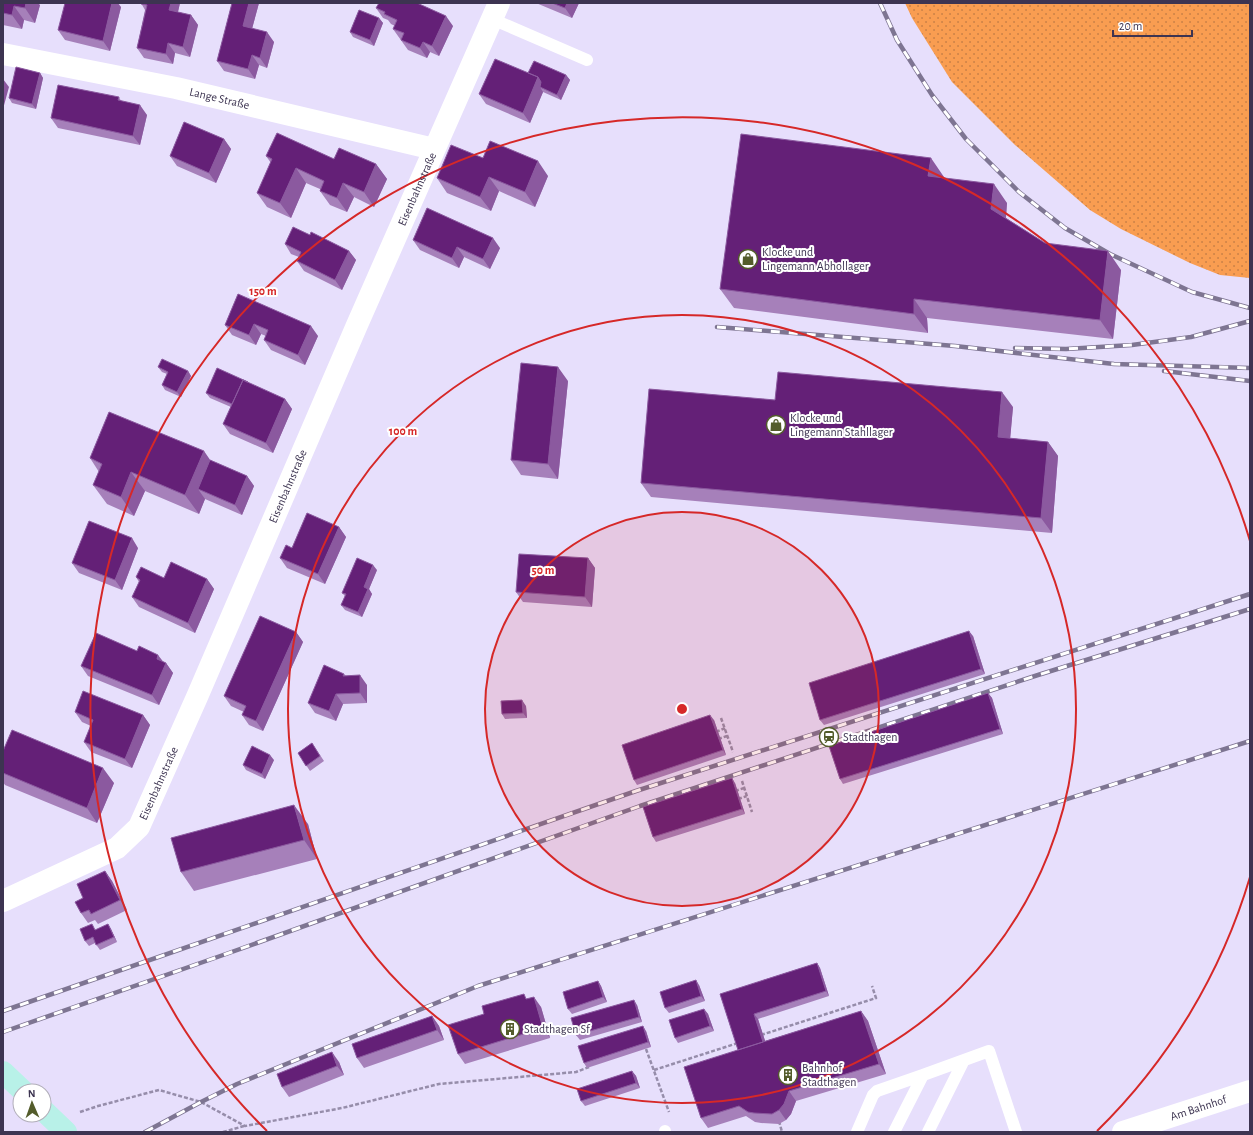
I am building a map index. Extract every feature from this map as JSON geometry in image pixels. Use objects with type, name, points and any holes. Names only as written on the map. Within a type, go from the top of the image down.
[{"type":"main road","points":[[3,1072],[15,1083]]},
{"type":"main road","points":[[52,1119],[66,1132]]},
{"type":"street","name":"Eisenbahnstraße","points":[[3,901],[117,848],[138,827],[198,697],[357,325],[495,11]]},
{"type":"street","name":"Lange Straße","points":[[3,54],[176,88],[434,149]]},
{"type":"street","name":"Am Bahnhof","points":[[1123,1132],[1250,1091]]},
{"type":"lane","points":[[495,11],[587,60]]},
{"type":"lane","points":[[857,1132],[873,1095],[877,1091],[989,1051],[1016,1132]]},
{"type":"lane","points":[[928,1132],[964,1060]]},
{"type":"lane","points":[[894,1132],[923,1075]]},
{"type":"path","points":[[721,718],[733,752]]},
{"type":"path","points":[[710,734],[725,728]]},
{"type":"path","points":[[716,740],[728,736]]},
{"type":"path","points":[[742,781],[752,812]]},
{"type":"path","points":[[730,793],[744,788]]},
{"type":"path","points":[[735,800],[746,796]]},
{"type":"path","points":[[756,1037],[876,998],[872,986]]},
{"type":"path","points":[[654,1070],[743,1041]]},
{"type":"path","points":[[639,1051],[646,1049],[670,1115]]},
{"type":"path","points":[[222,1132],[245,1126],[342,1108],[439,1084],[576,1072],[594,1066]]},
{"type":"path","points":[[98,1106],[159,1090],[201,1102],[245,1126]]},
{"type":"path","points":[[777,1116],[782,1132]]},
{"type":"shaded area","points":[[905,3],[1250,3],[1250,278],[1220,275],[1190,263],[1121,229],[1090,210],[1015,145],[952,82],[912,18]]},
{"type":"building","points":[[3,3],[26,3],[25,8],[14,6],[12,15],[3,13]]},
{"type":"building","points":[[65,3],[112,3],[103,41],[58,30]]},
{"type":"building","points":[[141,3],[171,3],[169,10],[191,15],[183,47],[168,43],[166,54],[137,48],[147,5]]},
{"type":"building","points":[[232,3],[249,3],[243,26],[267,32],[260,58],[252,55],[248,69],[217,61]]},
{"type":"building","points":[[379,3],[417,3],[446,16],[432,46],[423,42],[420,48],[401,40],[404,33],[393,29],[397,20],[384,14],[385,12],[376,8]]},
{"type":"building","points":[[552,3],[567,3],[565,8]]},
{"type":"building","points":[[359,10],[379,18],[370,40],[350,32]]},
{"type":"building","points":[[495,59],[538,77],[523,113],[479,94]]},
{"type":"building","points":[[534,61],[566,75],[557,95],[540,87],[541,82],[538,77],[528,73]]},
{"type":"building","points":[[16,67],[40,73],[32,104],[9,98]]},
{"type":"building","points":[[58,85],[119,97],[118,100],[140,105],[133,136],[51,118]]},
{"type":"building","points":[[184,122],[224,139],[209,173],[170,156]]},
{"type":"building","points":[[277,133],[334,159],[339,148],[376,164],[364,192],[343,183],[337,198],[320,191],[324,181],[296,168],[280,203],[257,193],[272,159],[266,156]]},
{"type":"building","points":[[741,134],[931,158],[928,176],[994,184],[991,209],[1045,243],[1108,251],[1100,320],[914,299],[914,314],[720,289]]},
{"type":"building","points":[[490,141],[538,161],[525,192],[489,177],[480,197],[437,178],[451,145],[483,158]]},
{"type":"building","points":[[427,208],[493,238],[483,259],[457,247],[452,258],[413,240]]},
{"type":"building","points":[[293,227],[310,235],[311,232],[349,251],[335,280],[297,261],[301,252],[285,244]]},
{"type":"building","points":[[238,294],[311,326],[298,355],[264,340],[268,330],[254,324],[249,335],[225,325]]},
{"type":"building","points":[[162,359],[188,371],[177,392],[162,385],[168,372],[158,367]]},
{"type":"building","points":[[521,363],[558,367],[548,464],[511,460]]},
{"type":"building","points":[[217,368],[248,382],[243,380],[232,404],[206,393]]},
{"type":"building","points":[[778,372],[1002,392],[998,437],[1048,442],[1041,518],[641,483],[649,389],[775,400]]},
{"type":"building","points":[[243,380],[285,399],[266,443],[223,424]]},
{"type":"building","points":[[109,412],[204,451],[185,495],[131,472],[121,497],[93,485],[102,464],[90,458]]},
{"type":"building","points":[[210,460],[247,476],[235,505],[198,489]]},
{"type":"building","points":[[307,513],[339,527],[318,574],[280,558],[286,545],[292,548]]},
{"type":"building","points":[[89,521],[132,538],[115,580],[72,563]]},
{"type":"building","points":[[519,554],[588,558],[585,597],[516,592]]},
{"type":"building","points":[[357,558],[373,565],[364,587],[368,589],[358,612],[341,605],[346,594],[342,593]]},
{"type":"building","points":[[171,562],[207,579],[188,623],[132,597],[140,580],[136,577],[141,567],[164,578]]},
{"type":"building","points":[[260,616],[296,632],[256,721],[242,715],[246,706],[224,696]]},
{"type":"building","points":[[969,631],[981,669],[820,720],[809,683]]},
{"type":"building","points":[[96,633],[137,651],[139,646],[158,655],[157,659],[166,663],[152,695],[81,666]]},
{"type":"building","points":[[324,665],[344,674],[343,676],[360,675],[360,693],[336,694],[329,711],[308,703]]},
{"type":"building","points":[[83,691],[143,715],[125,759],[84,742],[93,720],[75,712]]},
{"type":"building","points":[[988,693],[1000,729],[840,779],[829,746]]},
{"type":"building","points":[[522,700],[523,713],[502,714],[501,701]]},
{"type":"building","points":[[710,715],[723,750],[634,780],[622,745]]},
{"type":"building","points":[[12,730],[103,768],[87,808],[3,773],[3,751]]},
{"type":"building","points":[[312,743],[320,756],[306,766],[298,753]]},
{"type":"building","points":[[252,746],[270,755],[262,774],[243,765]]},
{"type":"building","points":[[732,778],[742,809],[653,837],[643,807]]},
{"type":"building","points":[[294,805],[304,840],[181,872],[171,838]]},
{"type":"building","points":[[105,871],[120,900],[91,914],[89,910],[81,913],[75,902],[83,898],[77,884]]},
{"type":"building","points":[[92,924],[95,930],[108,924],[114,937],[96,945],[93,937],[85,941],[80,929]]},
{"type":"building","name":"Bahnhof Stadthagen","points":[[817,963],[826,991],[754,1014],[763,1042],[738,1050],[720,994]]},
{"type":"building","points":[[696,980],[701,996],[665,1008],[660,992]]},
{"type":"building","points":[[598,981],[603,997],[568,1009],[563,992]]},
{"type":"building","name":"Stadthagen Sf","points":[[524,994],[526,999],[534,997],[543,1028],[458,1054],[448,1025],[484,1014],[482,1006]]},
{"type":"building","points":[[634,1000],[639,1017],[576,1035],[571,1018]]},
{"type":"building","points":[[704,1009],[710,1026],[675,1038],[669,1020]]},
{"type":"building","name":"Bahnhof Stadthagen","points":[[861,1011],[879,1064],[789,1091],[784,1104],[779,1110],[772,1114],[748,1112],[739,1106],[701,1118],[684,1067]]},
{"type":"building","points":[[432,1016],[437,1030],[357,1058],[352,1044]]},
{"type":"building","points":[[643,1026],[648,1042],[584,1063],[578,1046]]},
{"type":"building","points":[[332,1052],[337,1066],[282,1087],[277,1074]]},
{"type":"building","points":[[632,1071],[636,1083],[581,1101],[577,1089]]},
{"type":"railway","points":[[880,3],[897,40],[932,95],[966,139],[1019,192],[1065,228],[1110,254],[1192,292],[1250,308]]},
{"type":"railway","points":[[1015,348],[1066,349],[1132,345],[1191,337],[1250,321]]},
{"type":"railway","points":[[717,327],[955,346],[1114,364],[1250,368]]},
{"type":"railway","points":[[1164,371],[1250,381]]},
{"type":"railway","points":[[3,1011],[636,791],[1250,594]]},
{"type":"railway","points":[[3,1032],[640,806],[1038,675],[1250,609]]},
{"type":"railway","points":[[145,1132],[237,1084],[478,986],[1250,741]]},
{"type":"place","name":"Klocke und Lingemann Abhollager","points":[[748,259]]},
{"type":"place","name":"Klocke und Lingemann Stahllager","points":[[776,425]]},
{"type":"place","name":"Stadthagen","points":[[829,737]]},
{"type":"place","name":"Stadthagen Sf","points":[[510,1029]]},
{"type":"place","name":"Bahnhof Stadthagen","points":[[788,1075]]}]
